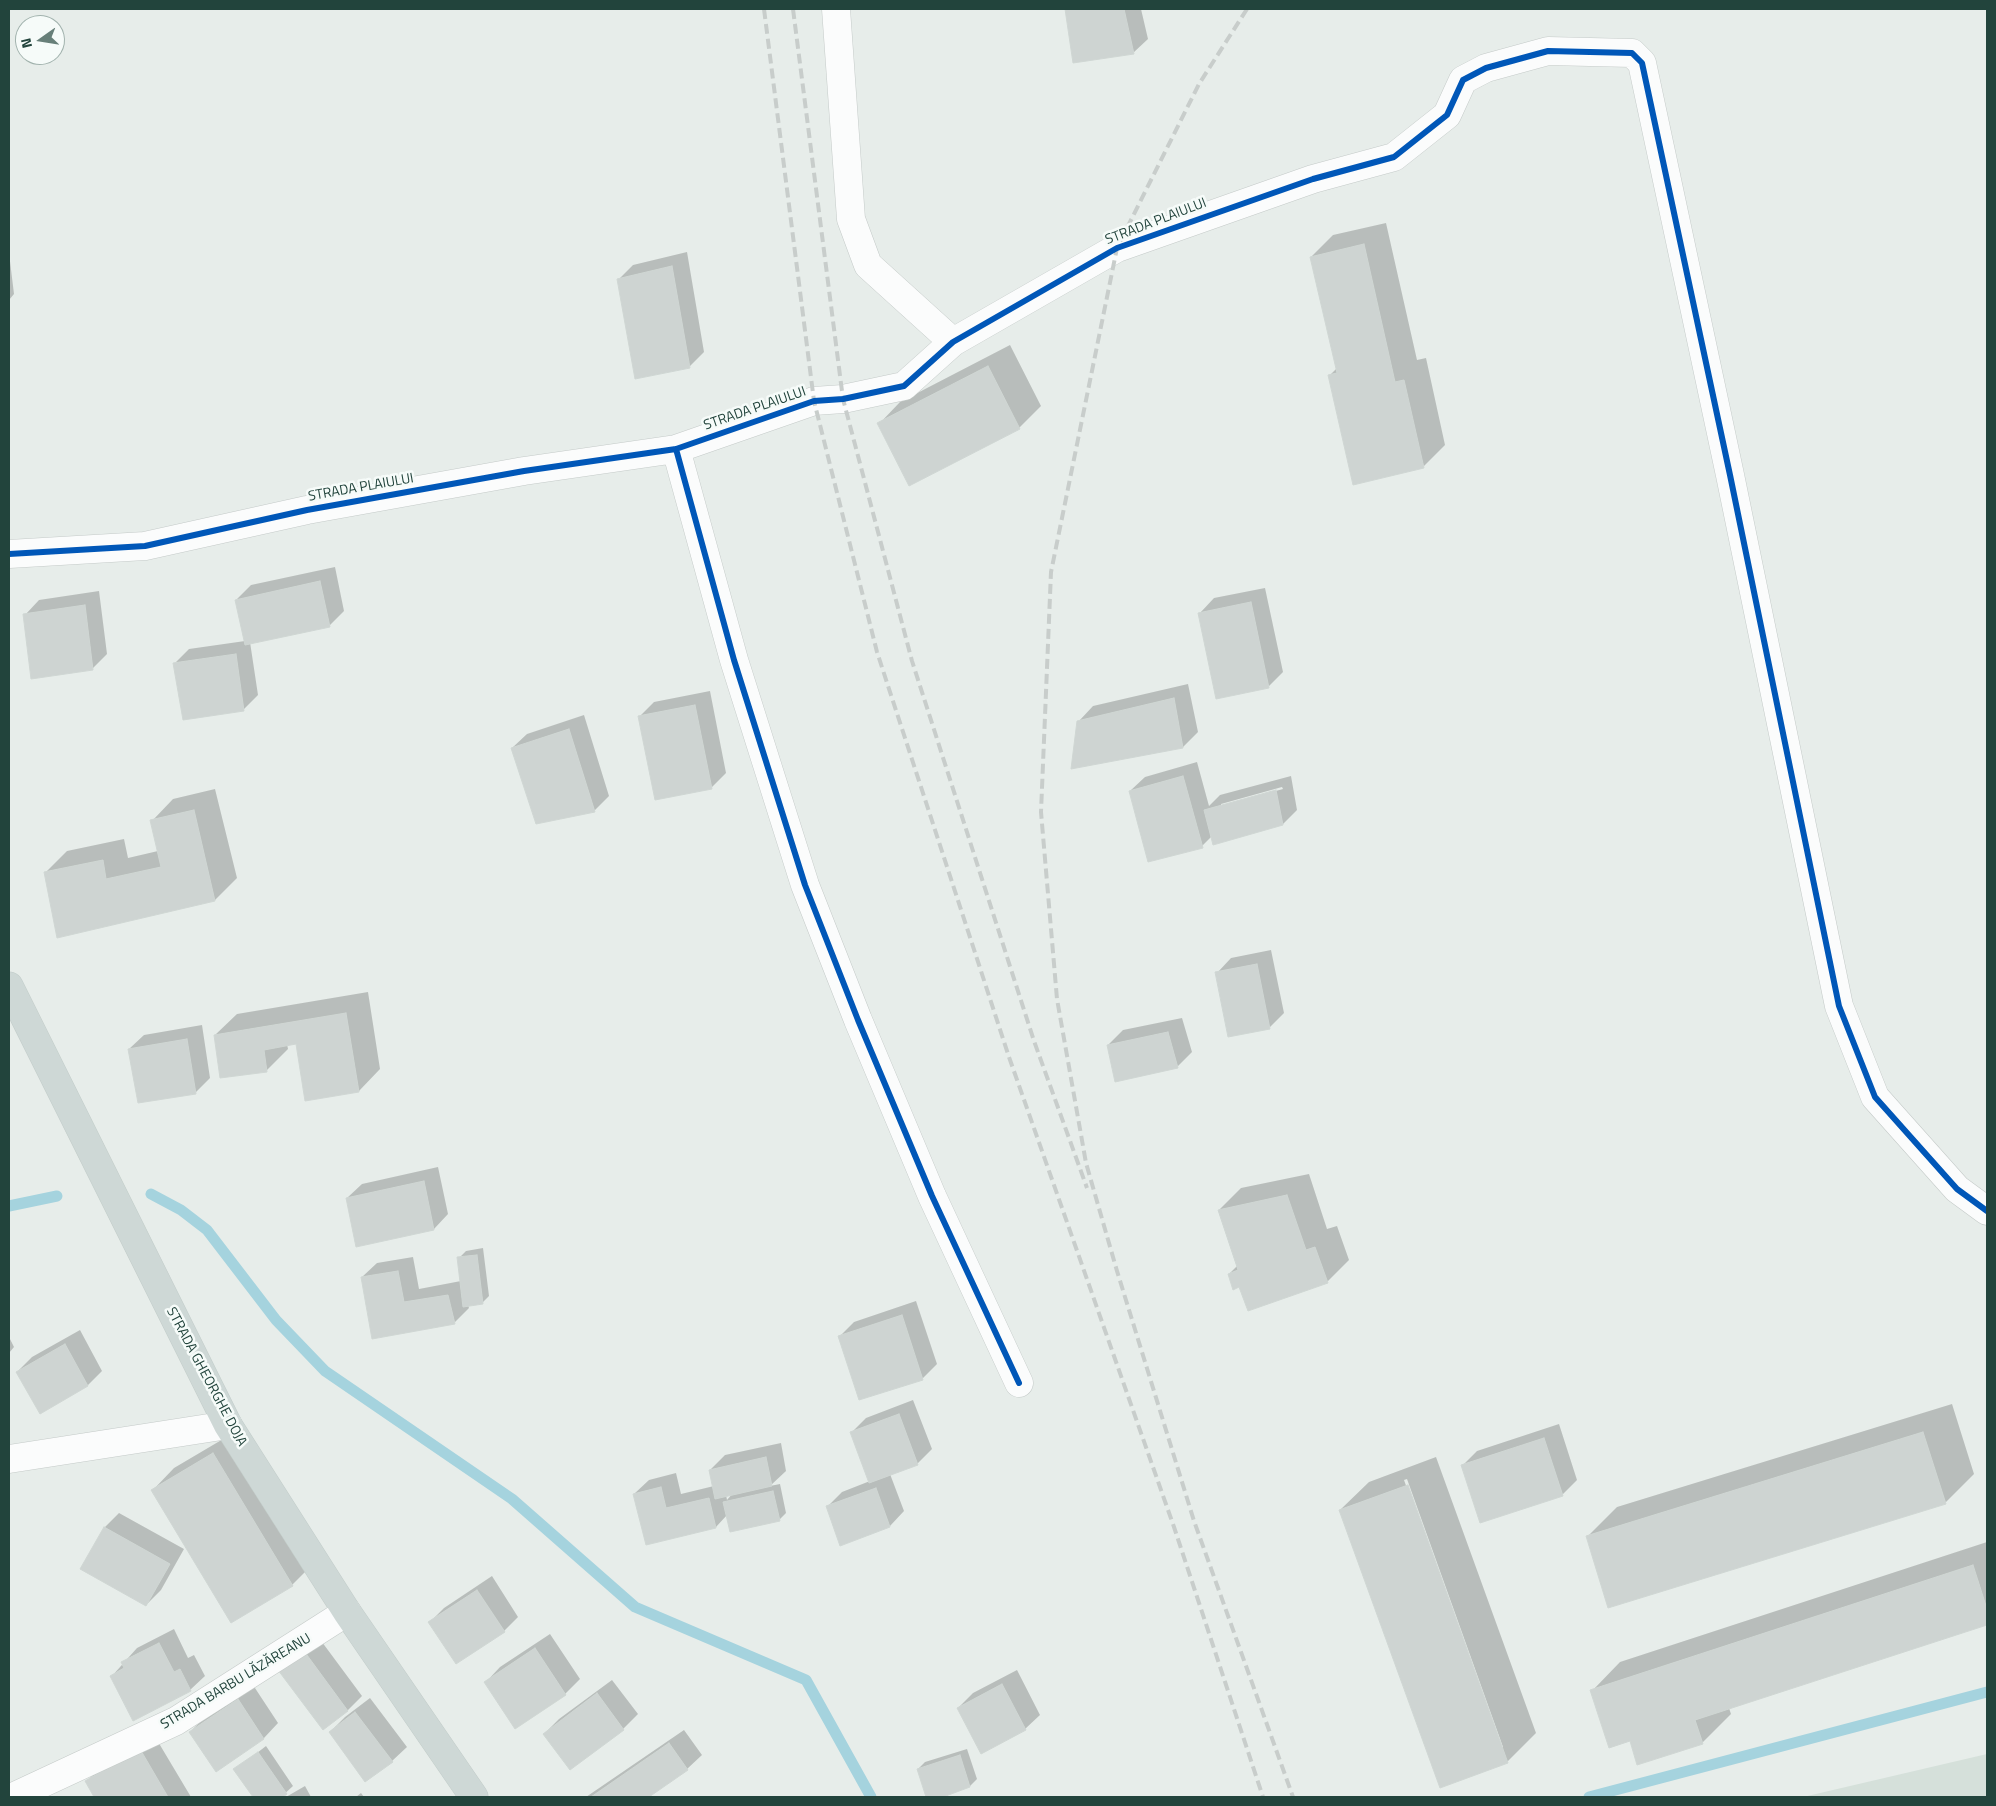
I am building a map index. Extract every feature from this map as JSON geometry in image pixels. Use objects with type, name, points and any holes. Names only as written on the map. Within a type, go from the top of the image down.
[{"type":"main road","name":"STRADA GHEORGHE DOJA","points":[[9,986],[228,1425],[347,1612],[474,1797]]},
{"type":"street","points":[[836,9],[851,219],[868,265],[953,342]]},
{"type":"street","name":"STRADA PLAIULUI","points":[[9,554],[145,546],[307,510],[524,471],[676,449],[814,401],[843,398],[904,386],[953,342],[1117,248],[1313,179],[1394,157],[1447,115],[1463,80],[1486,68],[1548,51],[1632,53],[1642,63],[1730,475],[1839,1006],[1875,1097],[1957,1189],[1987,1211]]},
{"type":"street","points":[[676,449],[734,660],[805,885],[858,1020],[932,1196],[1019,1383]]},
{"type":"street","points":[[9,1459],[228,1425]]},
{"type":"street","name":"STRADA BARBU LĂZĂREANU","points":[[13,1797],[176,1720],[347,1612]]},
{"type":"shaded area","points":[[1987,1754],[1987,1797],[1803,1797]]},
{"type":"building","points":[[1065,9],[1124,9],[1134,54],[1073,63]]},
{"type":"building","points":[[1364,244],[1395,382],[1404,380],[1424,468],[1353,485],[1328,375],[1337,373],[1310,257]]},
{"type":"building","points":[[672,266],[690,368],[635,379],[617,279]]},
{"type":"building","points":[[988,366],[1020,429],[909,486],[877,423]]},
{"type":"building","points":[[320,581],[330,627],[245,645],[235,600]]},
{"type":"building","points":[[1251,602],[1269,688],[1216,699],[1198,613]]},
{"type":"building","points":[[85,605],[93,670],[31,679],[23,614]]},
{"type":"building","points":[[236,654],[244,711],[183,720],[173,663]]},
{"type":"building","points":[[1174,698],[1183,748],[1071,769],[1077,721]]},
{"type":"building","points":[[695,705],[712,789],[655,800],[638,716]]},
{"type":"building","points":[[569,729],[595,812],[536,824],[511,748]]},
{"type":"building","points":[[1183,776],[1203,848],[1148,862],[1129,791]]},
{"type":"building","points":[[1276,790],[1283,825],[1213,845],[1204,810]]},
{"type":"building","points":[[194,810],[215,901],[57,938],[44,872],[103,860],[106,879],[161,867],[150,820]]},
{"type":"building","points":[[1257,964],[1270,1029],[1228,1037],[1215,972]]},
{"type":"building","points":[[346,1013],[359,1092],[305,1101],[296,1044],[264,1050],[267,1072],[220,1078],[214,1035]]},
{"type":"building","points":[[1168,1032],[1178,1068],[1115,1082],[1107,1045]]},
{"type":"building","points":[[187,1039],[196,1094],[138,1103],[128,1049]]},
{"type":"building","points":[[424,1181],[434,1230],[356,1247],[346,1198]]},
{"type":"building","points":[[1287,1195],[1306,1250],[1315,1247],[1328,1283],[1248,1311],[1239,1287],[1233,1290],[1228,1274],[1238,1270],[1218,1210]]},
{"type":"building","points":[[477,1255],[483,1304],[463,1307],[457,1257]]},
{"type":"building","points":[[398,1271],[404,1302],[448,1295],[455,1324],[372,1339],[361,1277]]},
{"type":"building","points":[[902,1315],[923,1380],[859,1400],[838,1336]]},
{"type":"building","points":[[65,1344],[88,1386],[40,1414],[16,1372]]},
{"type":"building","points":[[899,1414],[918,1465],[869,1483],[850,1432]]},
{"type":"building","points":[[1923,1432],[1946,1504],[1608,1608],[1586,1536]]},
{"type":"building","points":[[1544,1438],[1563,1496],[1480,1523],[1461,1465]]},
{"type":"building","points":[[213,1453],[293,1586],[231,1623],[151,1490]]},
{"type":"building","points":[[766,1457],[772,1486],[715,1499],[709,1470]]},
{"type":"building","points":[[1408,1485],[1508,1763],[1440,1788],[1339,1510]]},
{"type":"building","points":[[661,1487],[666,1508],[709,1498],[716,1528],[646,1545],[633,1494]]},
{"type":"building","points":[[876,1488],[890,1527],[840,1546],[826,1506]]},
{"type":"building","points":[[773,1491],[780,1521],[730,1532],[723,1502]]},
{"type":"building","points":[[104,1527],[170,1564],[146,1606],[80,1569]]},
{"type":"building","points":[[1973,1565],[1987,1609],[1987,1625],[1695,1720],[1703,1744],[1637,1765],[1630,1741],[1609,1748],[1590,1690]]},
{"type":"building","points":[[477,1590],[505,1632],[456,1664],[428,1622]]},
{"type":"building","points":[[159,1643],[174,1672],[180,1669],[191,1691],[133,1721],[110,1676],[124,1668],[121,1662]]},
{"type":"building","points":[[535,1648],[566,1695],[515,1729],[484,1682]]},
{"type":"building","points":[[304,1651],[348,1711],[323,1730],[278,1670]]},
{"type":"building","points":[[1002,1684],[1026,1730],[981,1754],[957,1708]]},
{"type":"building","points":[[597,1693],[624,1730],[570,1770],[543,1734]]},
{"type":"building","points":[[238,1699],[264,1739],[216,1772],[189,1732]]},
{"type":"building","points":[[355,1712],[393,1762],[365,1782],[329,1732]]},
{"type":"building","points":[[669,1743],[688,1770],[649,1797],[591,1797]]},
{"type":"building","points":[[140,1749],[168,1797],[94,1797],[85,1781]]},
{"type":"building","points":[[258,1752],[287,1794],[283,1797],[253,1797],[233,1769]]},
{"type":"building","points":[[960,1755],[970,1787],[943,1797],[926,1797],[917,1769]]},
{"type":"waterway","points":[[151,1194],[181,1210],[207,1230],[276,1320],[325,1371],[512,1499],[635,1607],[806,1680],[871,1797]]},
{"type":"waterway","points":[[9,1206],[57,1196]]},
{"type":"waterway","points":[[1589,1797],[1987,1692]]},
{"type":"railway","points":[[764,9],[814,401],[877,652],[1009,1057],[1174,1527],[1263,1797]]},
{"type":"railway","points":[[793,9],[843,399],[912,661],[1034,1041],[1087,1188]]},
{"type":"railway","points":[[1247,9],[1199,84],[1117,248],[1051,572],[1041,812],[1057,999],[1086,1163],[1117,1271],[1194,1521],[1293,1797]]},
{"type":"cycle path","points":[[9,554],[145,546],[307,510],[524,471],[676,449],[814,401],[843,399],[904,386],[953,342],[1117,248],[1313,179],[1394,157],[1447,115],[1463,80],[1486,68],[1548,51],[1632,53],[1642,63],[1730,475],[1839,1006],[1875,1097],[1957,1189],[1987,1211]]},
{"type":"cycle path","points":[[676,449],[734,660],[805,885],[858,1020],[932,1196],[1019,1383]]}]
